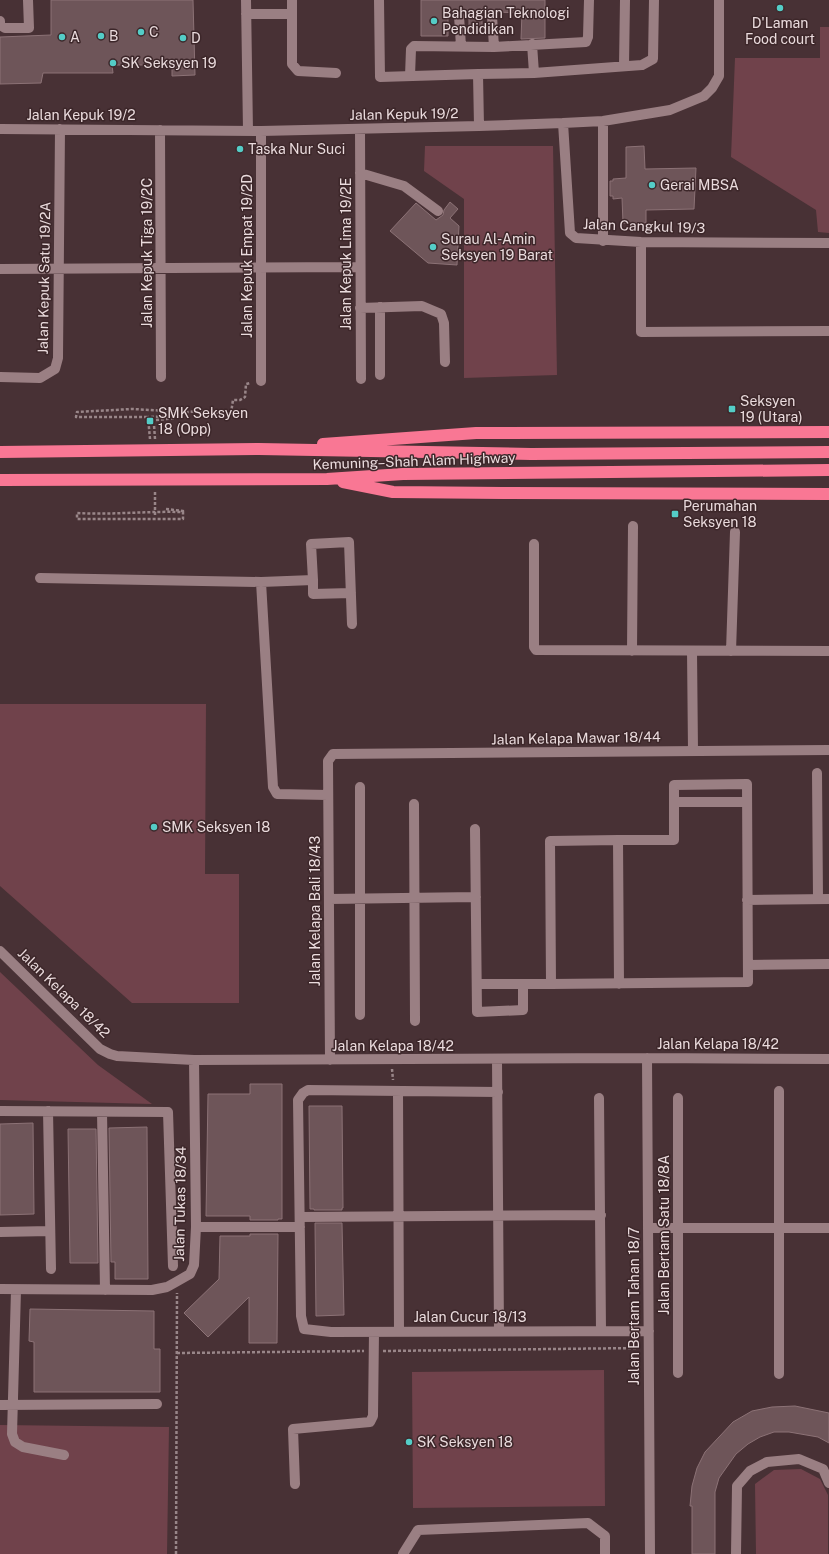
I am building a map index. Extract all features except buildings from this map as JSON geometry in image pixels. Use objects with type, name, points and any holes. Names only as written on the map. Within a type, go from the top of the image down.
[{"type":"highway","points":[[259,450],[372,440],[476,434],[829,432]]},
{"type":"highway","points":[[0,446],[36,451]]},
{"type":"highway","name":"Kemuning–Shah Alam Highway","points":[[0,452],[259,450],[531,454],[829,452]]},
{"type":"highway","name":"Kemuning–Shah Alam Highway","points":[[0,480],[327,480],[402,474],[829,470]]},
{"type":"highway","points":[[327,480],[393,492],[829,494]]},
{"type":"street","points":[[0,22],[0,25],[5,28],[29,28],[28,0]]},
{"type":"street","points":[[246,0],[248,130]]},
{"type":"street","points":[[292,0],[292,64],[298,71],[336,73]]},
{"type":"street","points":[[379,0],[380,77],[534,73],[642,65],[653,59],[654,0]]},
{"type":"street","points":[[410,76],[411,49],[414,46],[494,47],[586,42],[588,37],[589,0]]},
{"type":"street","points":[[624,0],[624,66]]},
{"type":"street","name":"Jalan Kepuk 19/2","points":[[0,129],[261,131],[479,126],[603,121],[670,110],[704,96],[712,88],[719,76],[719,0]]},
{"type":"street","points":[[246,14],[292,14]]},
{"type":"street","points":[[459,16],[461,46]]},
{"type":"street","points":[[492,16],[494,47]]},
{"type":"street","points":[[532,44],[534,73]]},
{"type":"street","points":[[478,74],[479,126]]},
{"type":"street","points":[[603,121],[603,241]]},
{"type":"street","name":"Jalan Cangkul 19/3","points":[[563,123],[570,233],[576,238],[603,241],[641,242],[829,242]]},
{"type":"street","name":"Jalan Kepuk Satu 19/2A","points":[[0,377],[40,378],[55,369],[58,358],[60,268],[60,129]]},
{"type":"street","name":"Jalan Kepuk Lima 19/2E","points":[[360,129],[361,379]]},
{"type":"street","name":"Jalan Kepuk Tiga 19/2C","points":[[160,130],[161,377]]},
{"type":"street","name":"Jalan Kepuk Empat 19/2D","points":[[261,131],[261,380]]},
{"type":"street","points":[[360,173],[404,186],[438,211]]},
{"type":"street","points":[[641,242],[641,332],[829,331]]},
{"type":"street","points":[[0,269],[360,267]]},
{"type":"street","points":[[360,308],[422,306],[441,314],[444,323],[445,362]]},
{"type":"street","points":[[380,307],[380,375]]},
{"type":"street","points":[[632,651],[633,526]]},
{"type":"street","points":[[731,651],[735,532]]},
{"type":"street","points":[[351,593],[313,594],[312,544],[349,542],[351,593],[352,624]]},
{"type":"street","points":[[534,544],[534,647],[536,650],[829,651]]},
{"type":"street","points":[[40,578],[262,582],[313,580]]},
{"type":"street","points":[[262,582],[273,787],[277,794],[328,795]]},
{"type":"street","points":[[692,651],[693,751]]},
{"type":"street","name":"Jalan Kelapa Mawar 18/44","points":[[328,761],[333,754],[829,750]]},
{"type":"street","name":"Jalan Kelapa Bali 18/43","points":[[328,761],[330,1060]]},
{"type":"street","points":[[817,773],[818,899]]},
{"type":"street","points":[[477,984],[523,985],[748,982],[747,784],[674,785],[674,840],[550,841],[551,984]]},
{"type":"street","points":[[360,787],[360,1015]]},
{"type":"street","points":[[674,802],[747,802]]},
{"type":"street","points":[[414,804],[415,1022]]},
{"type":"street","points":[[475,829],[477,1012],[523,1010],[523,985]]},
{"type":"street","points":[[618,840],[619,984]]},
{"type":"street","points":[[329,898],[476,897]]},
{"type":"street","points":[[747,900],[829,899]]},
{"type":"street","name":"Jalan Kelapa 18/42","points":[[0,951],[100,1049],[117,1056],[194,1060],[829,1058]]},
{"type":"street","points":[[748,965],[829,964]]},
{"type":"street","name":"Jalan Bertam Tahan 18/7","points":[[647,1058],[650,1554]]},
{"type":"street","name":"Jalan Tukas 18/34","points":[[0,1289],[152,1290],[168,1287],[190,1274],[194,1265],[196,1227],[194,1060]]},
{"type":"street","points":[[498,1060],[498,1331]]},
{"type":"street","points":[[300,1222],[298,1100],[303,1093],[308,1090],[498,1092]]},
{"type":"street","points":[[395,1091],[399,1216],[399,1332]]},
{"type":"street","points":[[779,1091],[779,1374]]},
{"type":"street","points":[[599,1098],[601,1331]]},
{"type":"street","name":"Jalan Bertam Satu 18/8A","points":[[678,1098],[678,1373]]},
{"type":"street","points":[[0,1111],[168,1112],[173,1266]]},
{"type":"street","points":[[48,1111],[51,1269]]},
{"type":"street","points":[[102,1112],[105,1290]]},
{"type":"street","points":[[196,1227],[399,1216],[601,1215]]},
{"type":"street","name":"Jalan Cucur 18/13","points":[[300,1222],[301,1316],[304,1329],[313,1331],[374,1332],[649,1331]]},
{"type":"street","points":[[648,1228],[829,1228]]},
{"type":"street","points":[[0,1232],[50,1231]]},
{"type":"street","points":[[16,1290],[12,1434],[15,1442],[22,1447],[64,1455]]},
{"type":"street","points":[[295,1484],[293,1429],[370,1422],[373,1416],[374,1332]]},
{"type":"street","points":[[0,1405],[156,1404]]},
{"type":"street","points":[[736,1554],[736,1486],[750,1471],[768,1462],[799,1459],[823,1469],[829,1483]]},
{"type":"street","points":[[403,1554],[418,1530],[588,1523],[605,1536],[606,1554]]},
{"type":"path","points":[[156,420],[176,418],[178,416],[76,417],[77,412],[132,409],[187,412],[202,411],[227,414],[231,413],[233,400],[240,400],[246,397],[246,384],[261,380]]},
{"type":"path","points":[[148,417],[154,425],[155,440]]},
{"type":"path","points":[[148,417],[150,440]]},
{"type":"path","points":[[154,488],[155,513]]},
{"type":"path","points":[[166,509],[183,510]]},
{"type":"path","points":[[183,510],[183,519],[76,519],[77,513],[155,513],[180,512],[183,510]]},
{"type":"path","points":[[392,1060],[395,1091]]},
{"type":"path","points":[[176,1282],[176,1554]]},
{"type":"path","points":[[177,1353],[649,1348]]},
{"type":"shaded area","points":[[820,27],[829,27],[829,233],[818,232],[816,210],[731,157],[735,58],[820,58]]},
{"type":"shaded area","points":[[425,146],[553,146],[557,375],[464,378],[464,199],[424,171]]},
{"type":"shaded area","points":[[0,704],[206,704],[205,874],[239,874],[239,1003],[132,1003],[0,886]]},
{"type":"shaded area","points":[[0,972],[98,1065],[152,1104],[0,1100]]},
{"type":"shaded area","points":[[604,1370],[605,1506],[413,1508],[412,1372]]},
{"type":"shaded area","points":[[0,1425],[169,1427],[167,1554],[0,1554]]},
{"type":"shaded area","points":[[801,1469],[820,1479],[828,1495],[828,1554],[756,1554],[755,1484],[774,1470]]},
{"type":"place","name":"D'Laman Food court","points":[[780,8]]},
{"type":"place","name":"Bahagian Teknologi Pendidikan","points":[[434,21]]},
{"type":"place","name":"C","points":[[141,32]]},
{"type":"place","name":"B","points":[[101,36]]},
{"type":"place","name":"A","points":[[62,37]]},
{"type":"place","name":"D","points":[[183,38]]},
{"type":"place","name":"SK Seksyen 19","points":[[113,63]]},
{"type":"place","name":"Taska Nur Suci","points":[[240,149]]},
{"type":"place","name":"Gerai MBSA","points":[[652,185]]},
{"type":"place","name":"Surau Al-Amin Seksyen 19 Barat","points":[[433,247]]},
{"type":"place","name":"Seksyen 19 (Utara)","points":[[732,409]]},
{"type":"place","name":"SMK Seksyen 18 (Opp)","points":[[150,421]]},
{"type":"place","name":"Perumahan Seksyen 18","points":[[675,514]]},
{"type":"place","name":"SMK Seksyen 18","points":[[154,827]]},
{"type":"place","name":"SK Seksyen 18","points":[[409,1442]]}]
